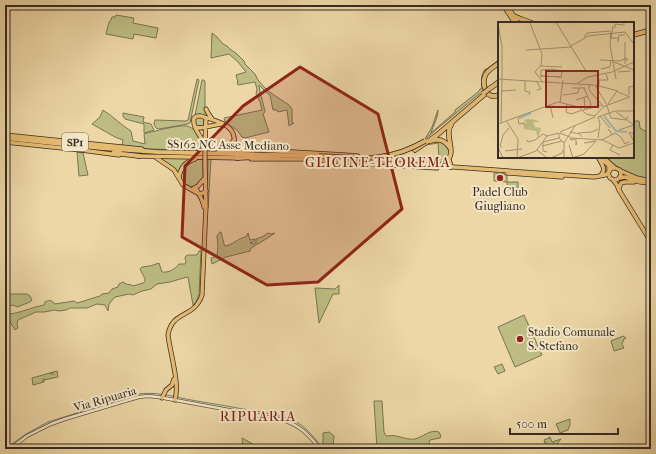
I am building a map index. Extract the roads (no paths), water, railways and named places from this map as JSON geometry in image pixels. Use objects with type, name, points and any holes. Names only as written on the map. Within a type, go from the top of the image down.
[{"type":"highway","points":[[514,16],[523,22]]},
{"type":"highway","points":[[634,34],[651,29]]},
{"type":"highway","points":[[498,64],[487,73],[483,81],[489,94],[494,96],[498,95]]},
{"type":"highway","points":[[493,86],[498,80]]},
{"type":"highway","name":"SS162 NC Asse Mediano","points":[[490,90],[493,86],[498,84]]},
{"type":"highway","name":"SS162 NC Asse Mediano","points":[[6,139],[158,152],[364,158],[383,157],[402,152],[425,142],[484,93],[498,85]]},
{"type":"highway","name":"SS162 NC Asse Mediano","points":[[6,139],[113,151],[172,155],[319,156],[375,160],[396,157],[415,150],[456,118],[484,93]]},
{"type":"highway","points":[[451,167],[449,160],[449,129],[456,118]]},
{"type":"highway","points":[[425,142],[440,139],[450,148]]},
{"type":"highway","points":[[102,148],[144,150]]},
{"type":"highway","points":[[113,151],[122,154],[140,156]]},
{"type":"highway","points":[[237,158],[282,156]]},
{"type":"highway","points":[[438,166],[449,160]]},
{"type":"main road","points":[[503,5],[514,22]]},
{"type":"main road","points":[[507,5],[517,22]]},
{"type":"main road","points":[[206,109],[213,120]]},
{"type":"main road","points":[[206,144],[193,123],[195,117],[199,116],[227,126],[232,130],[234,135],[234,146],[238,151]]},
{"type":"main road","points":[[175,400],[176,383],[168,335],[169,329],[175,320],[194,309],[202,295],[206,206],[206,118]]},
{"type":"main road","points":[[195,127],[199,128],[224,124]]},
{"type":"main road","points":[[206,135],[211,127],[215,125]]},
{"type":"main road","name":"SP1","points":[[6,139],[124,147],[144,150],[219,152],[258,150],[346,155],[362,157],[376,162],[599,176],[605,175],[609,172]]},
{"type":"main road","name":"SP1","points":[[6,139],[122,156],[304,159],[546,176],[611,179]]},
{"type":"main road","points":[[219,152],[232,144],[234,140]]},
{"type":"main road","points":[[154,156],[174,170],[183,185],[199,194],[206,191]]},
{"type":"main road","points":[[179,178],[181,169],[186,163],[193,159],[200,158]]},
{"type":"main road","points":[[599,158],[604,169],[603,173],[599,176]]},
{"type":"main road","points":[[600,158],[609,166],[611,179],[617,185],[651,242]]},
{"type":"main road","points":[[604,158],[615,168],[637,178],[651,182]]},
{"type":"main road","points":[[609,172],[612,168],[615,168]]},
{"type":"main road","points":[[617,185],[621,171]]},
{"type":"main road","points":[[188,188],[196,188],[202,184],[205,177]]},
{"type":"main road","points":[[611,179],[616,180],[625,177],[640,182]]},
{"type":"main road","points":[[619,190],[620,185],[623,182],[651,182]]},
{"type":"main road","points":[[163,395],[174,382],[166,335],[167,328],[174,319],[193,307],[200,295],[204,205],[203,200],[196,188]]},
{"type":"street","name":"Via Ripuaria","points":[[10,449],[27,436],[65,419],[140,397],[163,395],[175,400],[293,423],[302,429],[320,449]]},
{"type":"waterway","points":[[5,449],[26,434],[48,422],[137,394],[150,393],[168,395],[283,417],[302,425],[324,449]]},
{"type":"waterway","points":[[404,449],[416,449]]},
{"type":"place","name":"Padel Club Giugliano","points":[[500,178]]},
{"type":"place","name":"Stadio Comunale S. Stefano","points":[[520,339]]},
{"type":"district","name":"GLICINE-TEOREMA","points":[[378,162]]},
{"type":"district","name":"RIPUARIA","points":[[258,416]]}]
